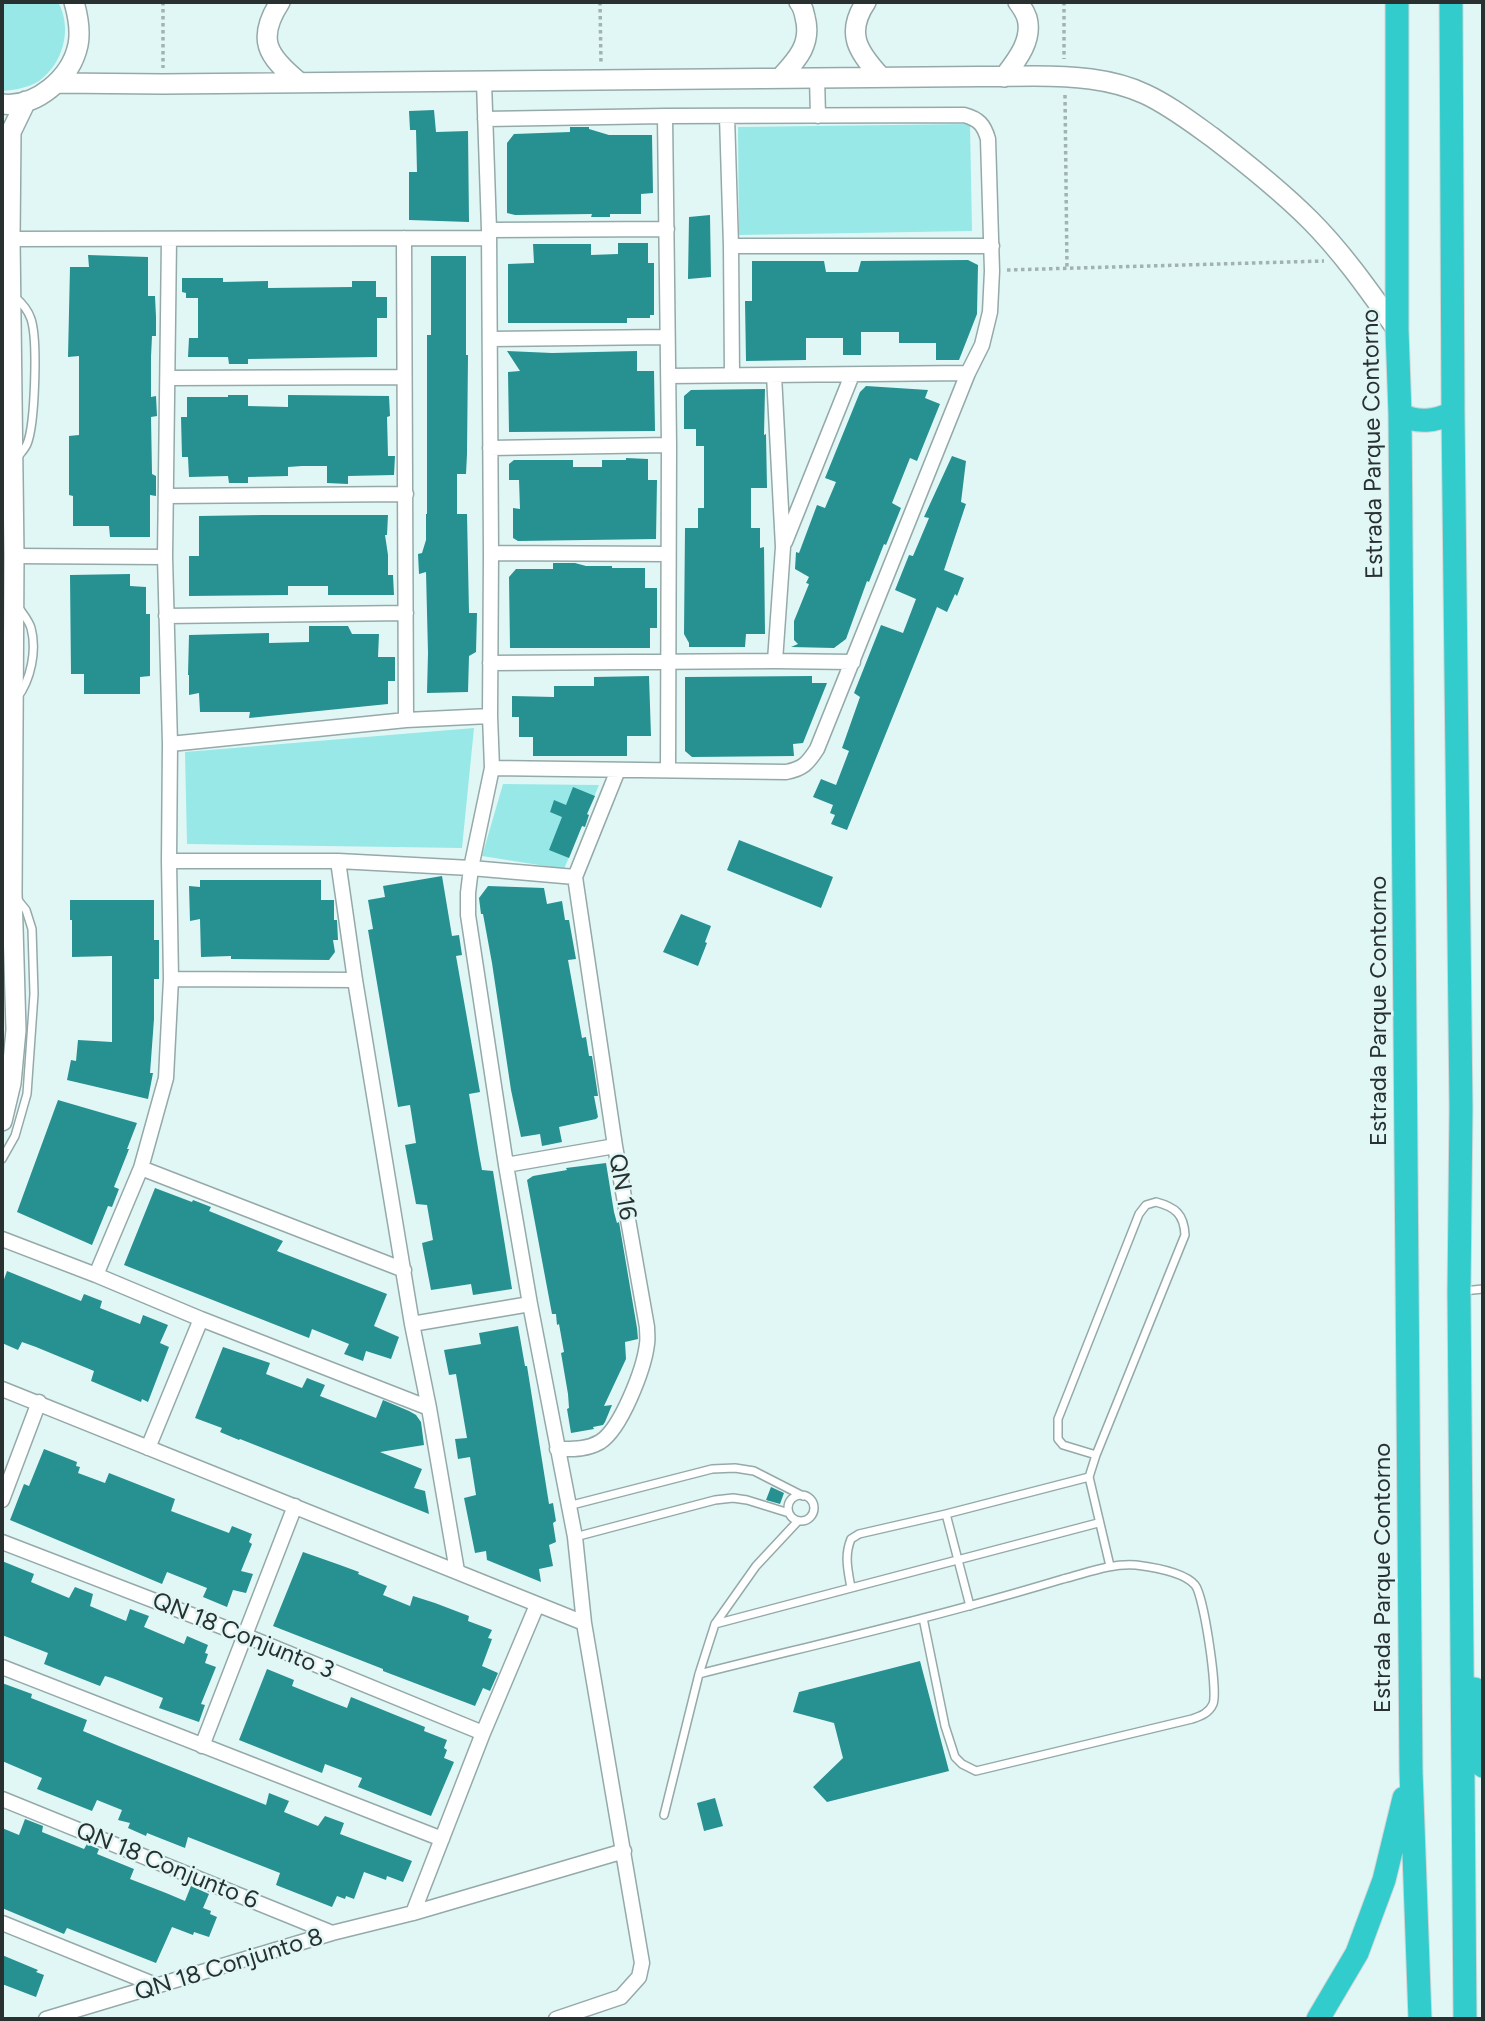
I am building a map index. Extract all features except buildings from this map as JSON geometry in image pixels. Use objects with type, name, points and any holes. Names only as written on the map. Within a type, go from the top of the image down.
[{"type":"highway","name":"Estrada Parque Contorno","points":[[1397,2],[1396,330],[1400,414],[1411,1772],[1420,2019]]},
{"type":"highway","points":[[1451,2],[1461,1108],[1459,1292],[1465,2019]]},
{"type":"highway","points":[[1400,414],[1410,419],[1426,421],[1441,419],[1453,413]]},
{"type":"highway","points":[[1461,1566],[1483,1766]]},
{"type":"highway","points":[[1318,2019],[1357,1953],[1380,1892],[1411,1772]]},
{"type":"main road","points":[[2,104],[26,102],[43,94],[57,83],[70,66],[78,46],[79,25],[74,2]]},
{"type":"main road","points":[[280,2],[270,17],[266,36],[268,50],[279,66],[299,82]]},
{"type":"main road","points":[[781,77],[799,59],[806,43],[807,25],[803,6],[799,2]]},
{"type":"main road","points":[[866,2],[859,12],[855,29],[857,44],[880,76]]},
{"type":"main road","points":[[1004,77],[1021,55],[1027,37],[1027,18],[1018,2]]},
{"type":"main road","points":[[57,83],[484,82],[880,76],[1065,76],[1105,81],[1144,93],[1187,119],[1242,159],[1311,221],[1367,287],[1396,330]]},
{"type":"main road","points":[[2,1121],[11,1083],[16,1030],[12,893],[7,842],[13,704],[14,556],[11,132],[26,102]]},
{"type":"street","points":[[817,77],[818,116]]},
{"type":"street","points":[[484,82],[489,234],[492,768],[471,868],[468,915],[506,1165],[575,1537],[584,1623],[642,1964],[639,1978],[621,1997],[556,2019]]},
{"type":"street","points":[[485,118],[964,115],[975,118],[984,125],[988,139],[992,246],[990,312],[982,345],[968,373],[817,749],[808,761],[798,770],[786,772],[492,768]]},
{"type":"street","points":[[665,116],[670,445],[668,769]]},
{"type":"street","points":[[727,116],[732,246],[732,375]]},
{"type":"street","points":[[10,239],[404,238],[667,229]]},
{"type":"street","points":[[404,238],[406,720]]},
{"type":"street","points":[[96,1275],[141,1168],[166,1078],[171,979],[170,744],[165,557],[169,239]]},
{"type":"street","points":[[732,246],[992,246]]},
{"type":"street","points":[[489,339],[667,337]]},
{"type":"street","points":[[668,376],[968,373]]},
{"type":"street","points":[[774,375],[783,547],[775,661]]},
{"type":"street","points":[[783,547],[852,375]]},
{"type":"street","points":[[167,378],[404,377]]},
{"type":"street","points":[[490,448],[670,445]]},
{"type":"street","points":[[167,496],[406,494]]},
{"type":"street","points":[[491,553],[668,554]]},
{"type":"street","points":[[14,556],[165,557]]},
{"type":"street","points":[[166,616],[406,613]]},
{"type":"street","points":[[490,663],[853,662]]},
{"type":"street","points":[[170,744],[406,720],[490,716]]},
{"type":"street","points":[[169,861],[338,861],[575,877],[618,770]]},
{"type":"street","points":[[338,861],[412,1324],[457,1571]]},
{"type":"street","name":"QN 16","points":[[557,1449],[583,1448],[600,1441],[613,1430],[628,1401],[648,1343],[615,1146],[575,877]]},
{"type":"street","points":[[171,979],[355,980]]},
{"type":"street","points":[[506,1165],[615,1146]]},
{"type":"street","points":[[141,1168],[404,1270]]},
{"type":"street","points":[[2,1239],[429,1408]]},
{"type":"street","points":[[412,1324],[530,1304]]},
{"type":"street","points":[[148,1448],[201,1319]]},
{"type":"street","points":[[2,1389],[584,1623]]},
{"type":"street","points":[[2,1500],[39,1402]]},
{"type":"street","points":[[202,1746],[295,1506]]},
{"type":"street","name":"QN 18 Conjunto 3","points":[[2,1542],[246,1636],[483,1733]]},
{"type":"street","points":[[413,1913],[483,1733],[537,1605]]},
{"type":"street","points":[[2,1667],[442,1839]]},
{"type":"street","name":"QN 18 Conjunto 6","points":[[2,1799],[332,1933]]},
{"type":"street","name":"QN 18 Conjunto 8","points":[[46,2019],[332,1933],[413,1913],[624,1850]]},
{"type":"street","points":[[2,1923],[158,1986]]},
{"type":"lane","points":[[2,1160],[15,1136],[26,1094],[34,994],[32,929],[26,910],[12,893]]},
{"type":"lane","points":[[1096,1455],[1063,1445],[1058,1439],[1058,1419],[1139,1214],[1146,1205],[1156,1202],[1168,1205],[1177,1212],[1184,1224],[1185,1235],[1089,1477],[1110,1566]]},
{"type":"lane","points":[[1459,1292],[1483,1289]]},
{"type":"lane","points":[[568,1506],[712,1469],[724,1469],[754,1471],[809,1498],[814,1508],[809,1519],[798,1521],[755,1566],[715,1624],[699,1674],[664,1815]]},
{"type":"lane","points":[[851,1588],[847,1550],[851,1539],[859,1534],[1089,1477]]},
{"type":"lane","points":[[789,1513],[789,1503],[798,1496],[803,1496]]},
{"type":"lane","points":[[575,1537],[715,1500],[733,1498],[789,1513],[798,1521]]},
{"type":"lane","points":[[946,1514],[970,1606]]},
{"type":"lane","points":[[715,1624],[1098,1523]]},
{"type":"lane","points":[[699,1674],[970,1606],[1110,1566],[1135,1565],[1186,1577],[1196,1586],[1201,1598],[1215,1685],[1214,1701],[1210,1710],[1203,1715],[981,1771],[970,1769],[955,1757],[945,1726],[923,1618]]},
{"type":"path","points":[[163,2],[163,84]]},
{"type":"path","points":[[600,2],[601,80]]},
{"type":"path","points":[[1064,2],[1067,269]]},
{"type":"path","points":[[992,271],[1344,260]]},
{"type":"shaded area","points":[[2,2],[58,2],[65,23],[65,34],[60,55],[47,74],[30,85],[2,91]]},
{"type":"shaded area","points":[[970,124],[972,231],[739,235],[738,127]]},
{"type":"shaded area","points":[[474,728],[462,848],[187,844],[185,752]]},
{"type":"shaded area","points":[[503,784],[599,785],[564,869],[482,856]]}]
